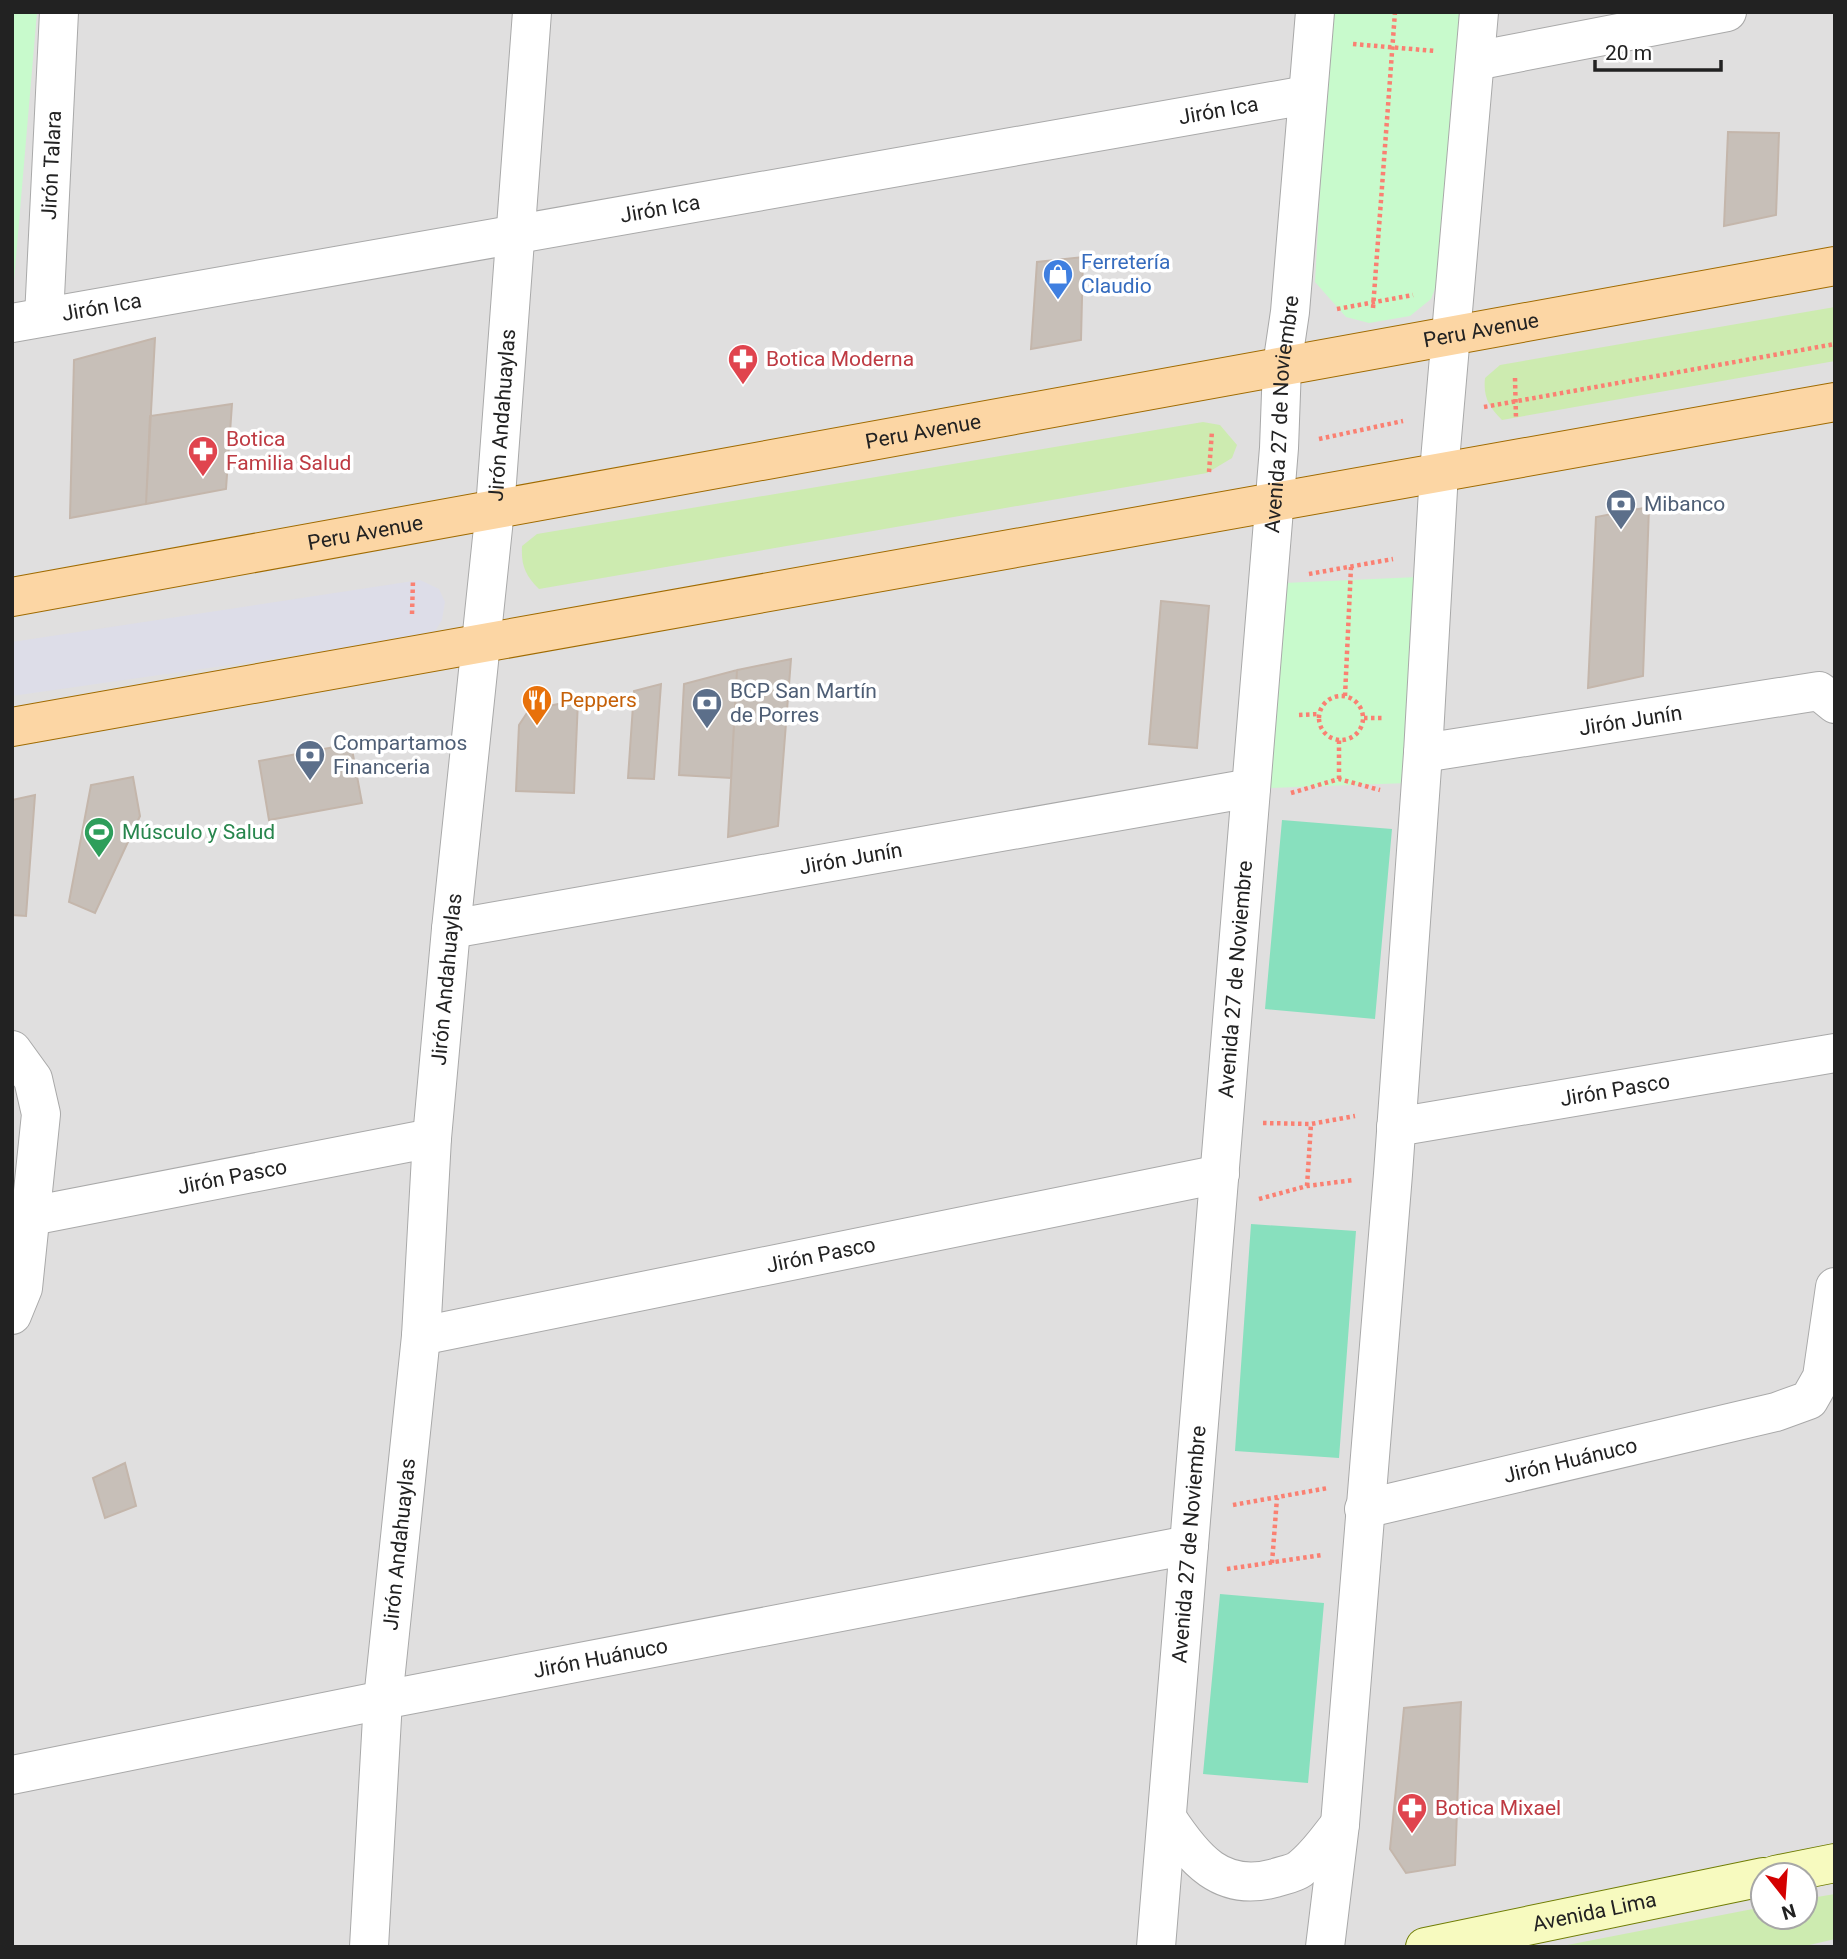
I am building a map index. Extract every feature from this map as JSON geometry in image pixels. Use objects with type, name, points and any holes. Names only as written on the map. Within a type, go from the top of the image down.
[{"type":"main road","name":"Peru Avenue","points":[[12,597],[1835,266]]},
{"type":"main road","points":[[12,727],[1835,402]]},
{"type":"main road","name":"Avenida Lima","points":[[1425,1947],[1749,1880]]},
{"type":"street","name":"Jirón Talara","points":[[28,320],[59,12]]},
{"type":"street","name":"Jirón Andahuaylas","points":[[369,1947],[383,1700],[421,1336],[432,1138],[495,509],[532,12]]},
{"type":"street","name":"Avenida 27 de Noviembre","points":[[1156,1947],[1272,502],[1279,447],[1282,366],[1290,312],[1315,12]]},
{"type":"street","points":[[1325,1947],[1340,1824],[1393,1174],[1423,753],[1439,472],[1452,335],[1460,57],[1479,12]]},
{"type":"street","points":[[1460,57],[1727,12]]},
{"type":"street","name":"Jirón Ica","points":[[28,320],[1307,95]]},
{"type":"street","name":"Jirón Junín","points":[[1423,753],[1819,691],[1835,704]]},
{"type":"street","name":"Jirón Junín","points":[[452,929],[1250,796]]},
{"type":"street","points":[[12,1050],[33,1079],[41,1114],[23,1288],[12,1315]]},
{"type":"street","name":"Jirón Pasco","points":[[1397,1117],[1835,1053]]},
{"type":"street","name":"Jirón Pasco","points":[[31,1216],[432,1138]]},
{"type":"street","name":"Jirón Pasco","points":[[421,1336],[1218,1192]]},
{"type":"street","name":"Jirón Huánuco","points":[[1366,1495],[1776,1412],[1809,1400],[1822,1377],[1835,1287]]},
{"type":"street","name":"Jirón Huánuco","points":[[12,1775],[383,1700],[1189,1544]]},
{"type":"street","points":[[1167,1818],[1188,1850],[1214,1872],[1238,1883],[1265,1881],[1297,1872],[1316,1856],[1340,1824]]},
{"type":"path","points":[[1367,351],[1374,302],[1395,12]]},
{"type":"path","points":[[1341,43],[1460,57]]},
{"type":"path","points":[[1337,309],[1420,294]]},
{"type":"path","points":[[1279,447],[1446,412],[1835,344]]},
{"type":"path","points":[[1515,377],[1516,424]]},
{"type":"path","points":[[1208,484],[1212,431]]},
{"type":"path","points":[[1302,575],[1398,558]]},
{"type":"path","points":[[1345,696],[1350,567]]},
{"type":"path","points":[[412,616],[413,580]]},
{"type":"path","points":[[1345,696],[1361,708],[1364,718],[1360,730],[1351,738],[1339,740],[1328,737],[1320,727],[1319,714],[1324,704],[1345,696]]},
{"type":"path","points":[[1339,740],[1339,779]]},
{"type":"path","points":[[1250,796],[1339,779],[1419,799]]},
{"type":"path","points":[[1223,1123],[1311,1124],[1397,1117]]},
{"type":"path","points":[[1307,1186],[1311,1124]]},
{"type":"path","points":[[1218,1192],[1307,1186],[1393,1174]]},
{"type":"path","points":[[1189,1544],[1277,1497],[1366,1495]]},
{"type":"path","points":[[1272,1563],[1277,1497]]},
{"type":"path","points":[[1189,1544],[1272,1563],[1361,1549]]},
{"type":"shaded area","points":[[12,12],[1835,12],[1835,1947],[12,1947]]},
{"type":"shaded area","points":[[420,580],[439,589],[445,602],[442,620],[434,633],[411,639],[12,696],[12,642]]},
{"type":"green space","points":[[12,12],[37,12],[12,304]]},
{"type":"green space","points":[[1330,12],[1461,12],[1440,276],[1431,299],[1410,316],[1369,323],[1346,317],[1315,282]]},
{"type":"green space","points":[[1835,307],[1835,361],[1502,420],[1490,406],[1486,396],[1485,378],[1500,365]]},
{"type":"green space","points":[[1203,422],[1220,425],[1237,445],[1232,458],[1207,473],[539,589],[530,579],[523,564],[522,546],[537,534]]},
{"type":"green space","points":[[1418,577],[1408,783],[1267,788],[1284,583]]},
{"type":"green space","points":[[1282,820],[1392,829],[1375,1019],[1265,1009]]},
{"type":"green space","points":[[1251,1224],[1356,1231],[1339,1458],[1235,1451]]},
{"type":"green space","points":[[1220,1594],[1324,1603],[1308,1783],[1203,1774]]},
{"type":"green space","points":[[1835,1894],[1835,1939],[1801,1947],[1557,1947],[1749,1910],[1749,1931],[1819,1931],[1819,1897]]},
{"type":"building","points":[[1728,132],[1779,133],[1776,215],[1724,226]]},
{"type":"building","name":"Ferretería Claudio","points":[[1083,257],[1081,340],[1031,349],[1037,262]]},
{"type":"building","points":[[155,338],[146,504],[70,518],[74,360]]},
{"type":"building","points":[[232,404],[226,489],[146,504],[150,416]]},
{"type":"building","points":[[1649,507],[1643,676],[1588,688],[1596,517]]},
{"type":"building","points":[[1161,601],[1209,606],[1197,748],[1149,744]]},
{"type":"building","points":[[791,659],[778,826],[728,837],[737,670]]},
{"type":"building","name":"BCP San Martín de Porres","points":[[737,670],[731,778],[679,775],[684,684]]},
{"type":"building","points":[[661,684],[654,779],[628,778],[634,691]]},
{"type":"building","points":[[578,700],[574,793],[516,791],[519,725],[529,710]]},
{"type":"building","name":"Compartamos Financeria","points":[[351,744],[362,803],[269,820],[259,761]]},
{"type":"building","name":"Músculo y Salud","points":[[133,777],[140,816],[95,913],[69,902],[91,785]]},
{"type":"building","points":[[35,795],[26,916],[12,915],[12,800]]},
{"type":"building","points":[[125,1463],[136,1506],[105,1518],[93,1478]]},
{"type":"building","points":[[1461,1702],[1455,1865],[1406,1873],[1390,1849],[1404,1708]]},
{"type":"place","name":"Ferretería Claudio","points":[[1058,301]]},
{"type":"place","name":"Botica Moderna","points":[[743,386]]},
{"type":"place","name":"Botica Familia Salud","points":[[203,478]]},
{"type":"place","name":"Mibanco","points":[[1621,531]]},
{"type":"place","name":"Peppers","points":[[537,727]]},
{"type":"place","name":"BCP San Martín de Porres","points":[[707,730]]},
{"type":"place","name":"Compartamos Financeria","points":[[310,782]]},
{"type":"place","name":"Músculo y Salud","points":[[99,859]]},
{"type":"place","name":"Botica Mixael","points":[[1412,1835]]}]
